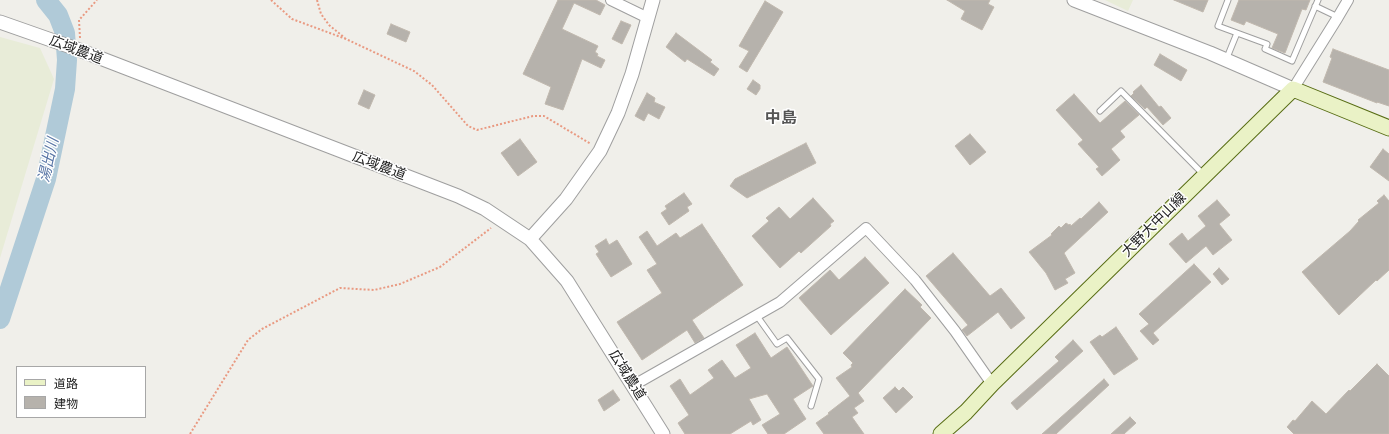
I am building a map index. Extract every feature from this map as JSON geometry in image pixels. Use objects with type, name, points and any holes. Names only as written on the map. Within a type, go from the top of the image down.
[{"type":"main road","points":[[1293,89],[1389,128]]},
{"type":"main road","name":"大野大中山線","points":[[941,434],[966,412],[992,384],[1293,89]]},
{"type":"street","points":[[611,0],[648,18]]},
{"type":"street","points":[[530,239],[570,193],[600,151],[618,113],[628,87],[653,0]]},
{"type":"street","points":[[1074,0],[1226,60],[1293,89],[1348,0]]},
{"type":"street","name":"広域農道","points":[[0,22],[458,196],[485,209],[530,239],[566,281],[664,434]]},
{"type":"street","points":[[634,385],[780,302],[866,228],[915,280],[955,331],[992,384]]},
{"type":"lane","points":[[1228,0],[1218,26],[1267,44],[1265,49],[1292,61],[1318,0]]},
{"type":"lane","points":[[1315,6],[1338,17]]},
{"type":"lane","points":[[1226,60],[1237,33]]},
{"type":"lane","points":[[1100,111],[1121,91],[1205,176]]},
{"type":"lane","points":[[756,316],[777,344],[787,338],[819,379],[810,406]]},
{"type":"path","points":[[77,50],[79,20],[97,0]]},
{"type":"path","points":[[272,0],[292,19],[346,39],[414,71],[432,85],[468,126],[477,130],[533,116],[544,116],[600,151]]},
{"type":"path","points":[[317,0],[321,14],[329,25],[346,39]]},
{"type":"path","points":[[190,434],[248,340],[262,329],[340,288],[374,290],[400,284],[440,267],[502,220]]},
{"type":"green space","points":[[1105,0],[1133,0],[1128,11]]},
{"type":"green space","points":[[0,37],[40,48],[54,79],[0,258]]},
{"type":"building","points":[[558,0],[596,0],[605,5],[600,15],[574,3],[562,29],[598,46],[595,52],[598,54],[597,56],[605,60],[601,68],[582,59],[563,110],[545,104],[551,87],[523,74]]},
{"type":"building","points":[[947,0],[990,0],[988,4],[994,7],[982,30],[961,19],[965,11]]},
{"type":"building","points":[[1174,0],[1208,0],[1203,12]]},
{"type":"building","points":[[1239,0],[1310,0],[1306,10],[1302,9],[1285,53],[1272,48],[1278,34],[1246,21],[1244,25],[1231,20]]},
{"type":"building","points":[[765,1],[783,12],[747,72],[739,67],[749,51],[739,46]]},
{"type":"building","points":[[621,21],[631,25],[622,44],[612,39]]},
{"type":"building","points":[[391,24],[410,32],[406,42],[387,34]]},
{"type":"building","points":[[676,33],[712,60],[710,62],[719,69],[714,76],[687,59],[685,62],[666,47]]},
{"type":"building","points":[[1333,49],[1389,70],[1389,106],[1377,103],[1323,82],[1332,58],[1330,57]]},
{"type":"building","points":[[1160,54],[1187,70],[1181,81],[1154,65]]},
{"type":"building","points":[[753,80],[760,85],[760,89],[756,95],[747,89]]},
{"type":"building","points":[[1141,85],[1159,107],[1161,106],[1171,118],[1163,125],[1147,107],[1145,109],[1131,96],[1134,93],[1133,92]]},
{"type":"building","points":[[364,90],[375,95],[369,109],[358,104]]},
{"type":"building","points":[[647,93],[655,98],[654,102],[665,107],[659,119],[648,113],[644,121],[635,116]]},
{"type":"building","points":[[1074,94],[1100,123],[1125,101],[1139,115],[1120,131],[1125,137],[1111,149],[1120,160],[1102,176],[1096,169],[1099,167],[1078,144],[1083,140],[1056,110]]},
{"type":"building","points":[[970,134],[986,152],[970,165],[955,146]]},
{"type":"building","points":[[520,139],[537,162],[518,176],[501,153]]},
{"type":"building","points":[[806,143],[816,163],[747,198],[730,186],[735,179]]},
{"type":"building","points":[[1383,149],[1389,154],[1389,181],[1370,167]]},
{"type":"building","points":[[684,193],[692,204],[687,207],[689,211],[669,225],[661,213],[667,209],[665,206]]},
{"type":"building","points":[[1384,195],[1389,201],[1389,270],[1377,281],[1376,280],[1339,315],[1302,272],[1350,231],[1359,221],[1358,220],[1379,203],[1377,201]]},
{"type":"building","points":[[813,198],[834,221],[830,224],[831,226],[801,253],[799,251],[780,268],[752,236],[769,221],[766,218],[779,207],[790,219]]},
{"type":"building","points":[[1217,200],[1230,215],[1219,224],[1232,240],[1213,255],[1206,246],[1186,263],[1169,244],[1182,233],[1188,241],[1206,226],[1198,216]]},
{"type":"building","points":[[1099,202],[1108,212],[1064,253],[1075,273],[1065,279],[1068,283],[1055,290],[1046,273],[1029,252],[1052,235],[1051,234],[1059,226],[1061,228],[1066,223],[1069,225],[1070,224],[1071,226]]},
{"type":"building","points":[[702,224],[743,285],[692,320],[704,338],[695,343],[687,330],[642,360],[617,322],[662,293],[647,270],[657,264],[639,237],[647,231],[657,246],[676,233],[680,238]]},
{"type":"building","points":[[606,239],[609,245],[617,240],[632,264],[611,277],[596,254],[599,252],[595,246]]},
{"type":"building","points":[[953,253],[990,296],[1001,288],[1025,318],[1011,329],[998,312],[967,336],[962,330],[968,325],[926,276]]},
{"type":"building","points":[[865,257],[889,283],[831,335],[799,298],[830,270],[839,280]]},
{"type":"building","points":[[1194,264],[1211,282],[1153,333],[1159,340],[1153,345],[1140,331],[1149,324],[1139,314]]},
{"type":"building","points":[[1219,268],[1229,279],[1222,285],[1213,274]]},
{"type":"building","points":[[905,289],[922,305],[920,307],[931,318],[858,393],[864,401],[854,408],[858,413],[852,417],[864,434],[824,434],[816,423],[850,396],[836,378],[852,367],[851,365],[853,363],[843,353]]},
{"type":"building","points":[[1116,327],[1138,359],[1114,375],[1090,342],[1100,335],[1102,337]]},
{"type":"building","points":[[755,333],[771,358],[787,347],[813,386],[793,399],[806,419],[784,434],[768,434],[762,425],[780,414],[767,394],[749,399],[761,420],[753,425],[751,421],[730,434],[685,434],[678,423],[689,415],[670,386],[680,379],[690,395],[714,378],[708,370],[722,360],[735,378],[751,368],[736,345]]},
{"type":"building","points":[[1073,340],[1083,351],[1017,410],[1011,403],[1059,361],[1055,357]]},
{"type":"building","points":[[1377,364],[1389,376],[1389,434],[1294,434],[1287,427],[1293,420],[1295,421],[1312,401],[1326,414]]},
{"type":"building","points":[[1104,379],[1109,385],[1056,434],[1042,434]]},
{"type":"building","points":[[895,387],[899,391],[903,387],[913,397],[896,413],[883,398]]},
{"type":"building","points":[[613,390],[620,400],[604,411],[598,400]]},
{"type":"building","points":[[1130,417],[1136,423],[1124,434],[1111,434]]},
{"type":"waterway","name":"湯出川","points":[[0,319],[46,179],[65,89],[67,60],[65,33],[58,15],[46,0]]},
{"type":"district","name":"中島","points":[[781,118]]}]
